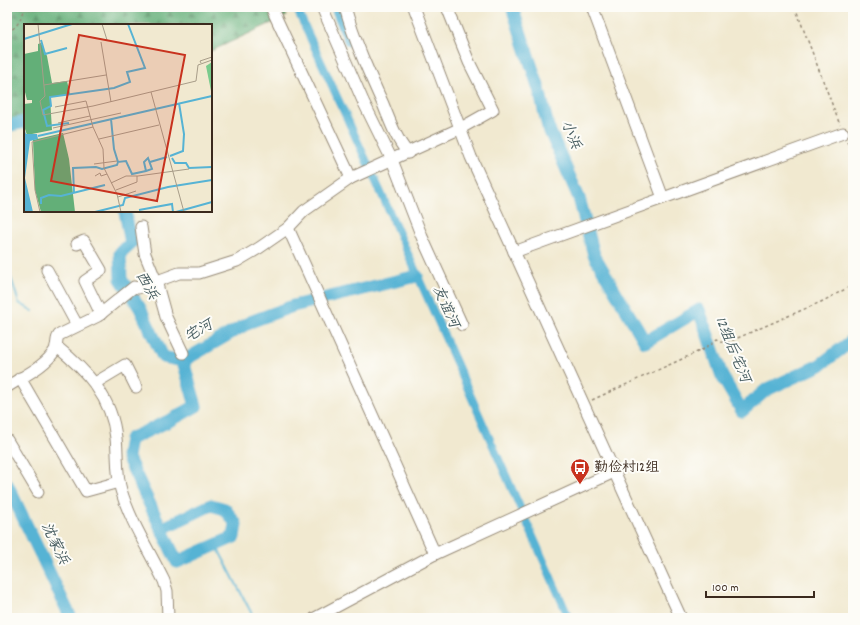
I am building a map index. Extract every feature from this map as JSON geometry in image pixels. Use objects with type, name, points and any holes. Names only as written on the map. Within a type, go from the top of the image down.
[{"type":"street","points":[[271,7],[355,176]]},
{"type":"street","points":[[322,7],[362,101],[462,325]]},
{"type":"street","points":[[345,7],[359,48],[400,144],[408,153]]},
{"type":"street","points":[[414,7],[472,157],[681,618]]},
{"type":"street","points":[[7,387],[49,358],[56,346],[56,339],[58,335],[101,314],[115,303],[127,290],[179,273],[199,273],[237,261],[288,228],[304,211],[355,176],[461,128],[493,110],[469,62],[447,7]]},
{"type":"street","points":[[592,7],[663,198]]},
{"type":"street","points":[[514,252],[843,133]]},
{"type":"street","points":[[141,227],[145,254],[156,281],[166,317],[182,353]]},
{"type":"street","points":[[288,228],[435,554]]},
{"type":"street","points":[[77,244],[84,241],[101,270],[85,281],[101,314]]},
{"type":"street","points":[[48,270],[77,325]]},
{"type":"street","points":[[56,346],[81,367],[95,383],[112,419],[116,434],[119,482],[127,506],[164,582],[167,591],[168,618]]},
{"type":"street","points":[[95,383],[125,365],[136,387]]},
{"type":"street","points":[[20,378],[86,491],[119,482]]},
{"type":"street","points":[[7,440],[38,492]]},
{"type":"street","points":[[315,618],[435,554],[614,472]]},
{"type":"path","points":[[7,32],[13,30],[21,20],[24,7]]},
{"type":"path","points":[[795,7],[843,133],[853,154]]},
{"type":"path","points":[[583,404],[704,349],[717,339],[726,342],[823,301],[853,285]]},
{"type":"green space","points":[[7,7],[282,7],[287,16],[212,51],[212,24],[24,24],[24,117],[7,122]]},
{"type":"waterway","name":"友谊河","points":[[296,7],[382,195],[569,618]]},
{"type":"waterway","name":"小浜","points":[[337,7],[350,40]]},
{"type":"waterway","name":"12组后宅河","points":[[512,7],[539,89],[548,127],[579,198],[594,255],[645,342],[699,310],[722,376],[742,411],[766,390],[820,365],[853,340]]},
{"type":"waterway","name":"西浜","points":[[7,126],[24,122]]},
{"type":"waterway","name":"西浜","points":[[125,212],[131,243],[120,253],[121,279],[140,308],[163,357],[183,361]]},
{"type":"waterway","points":[[7,266],[19,303],[33,311]]},
{"type":"waterway","name":"宅河","points":[[161,529],[211,505],[225,509],[236,524],[234,537],[177,562],[127,456],[130,439],[173,419],[196,406],[183,361],[250,322],[293,306],[417,276]]},
{"type":"waterway","name":"沈家浜","points":[[7,484],[71,618]]},
{"type":"waterway","points":[[216,545],[254,618]]},
{"type":"place","name":"勤俭村12组","points":[[580,485]]}]
